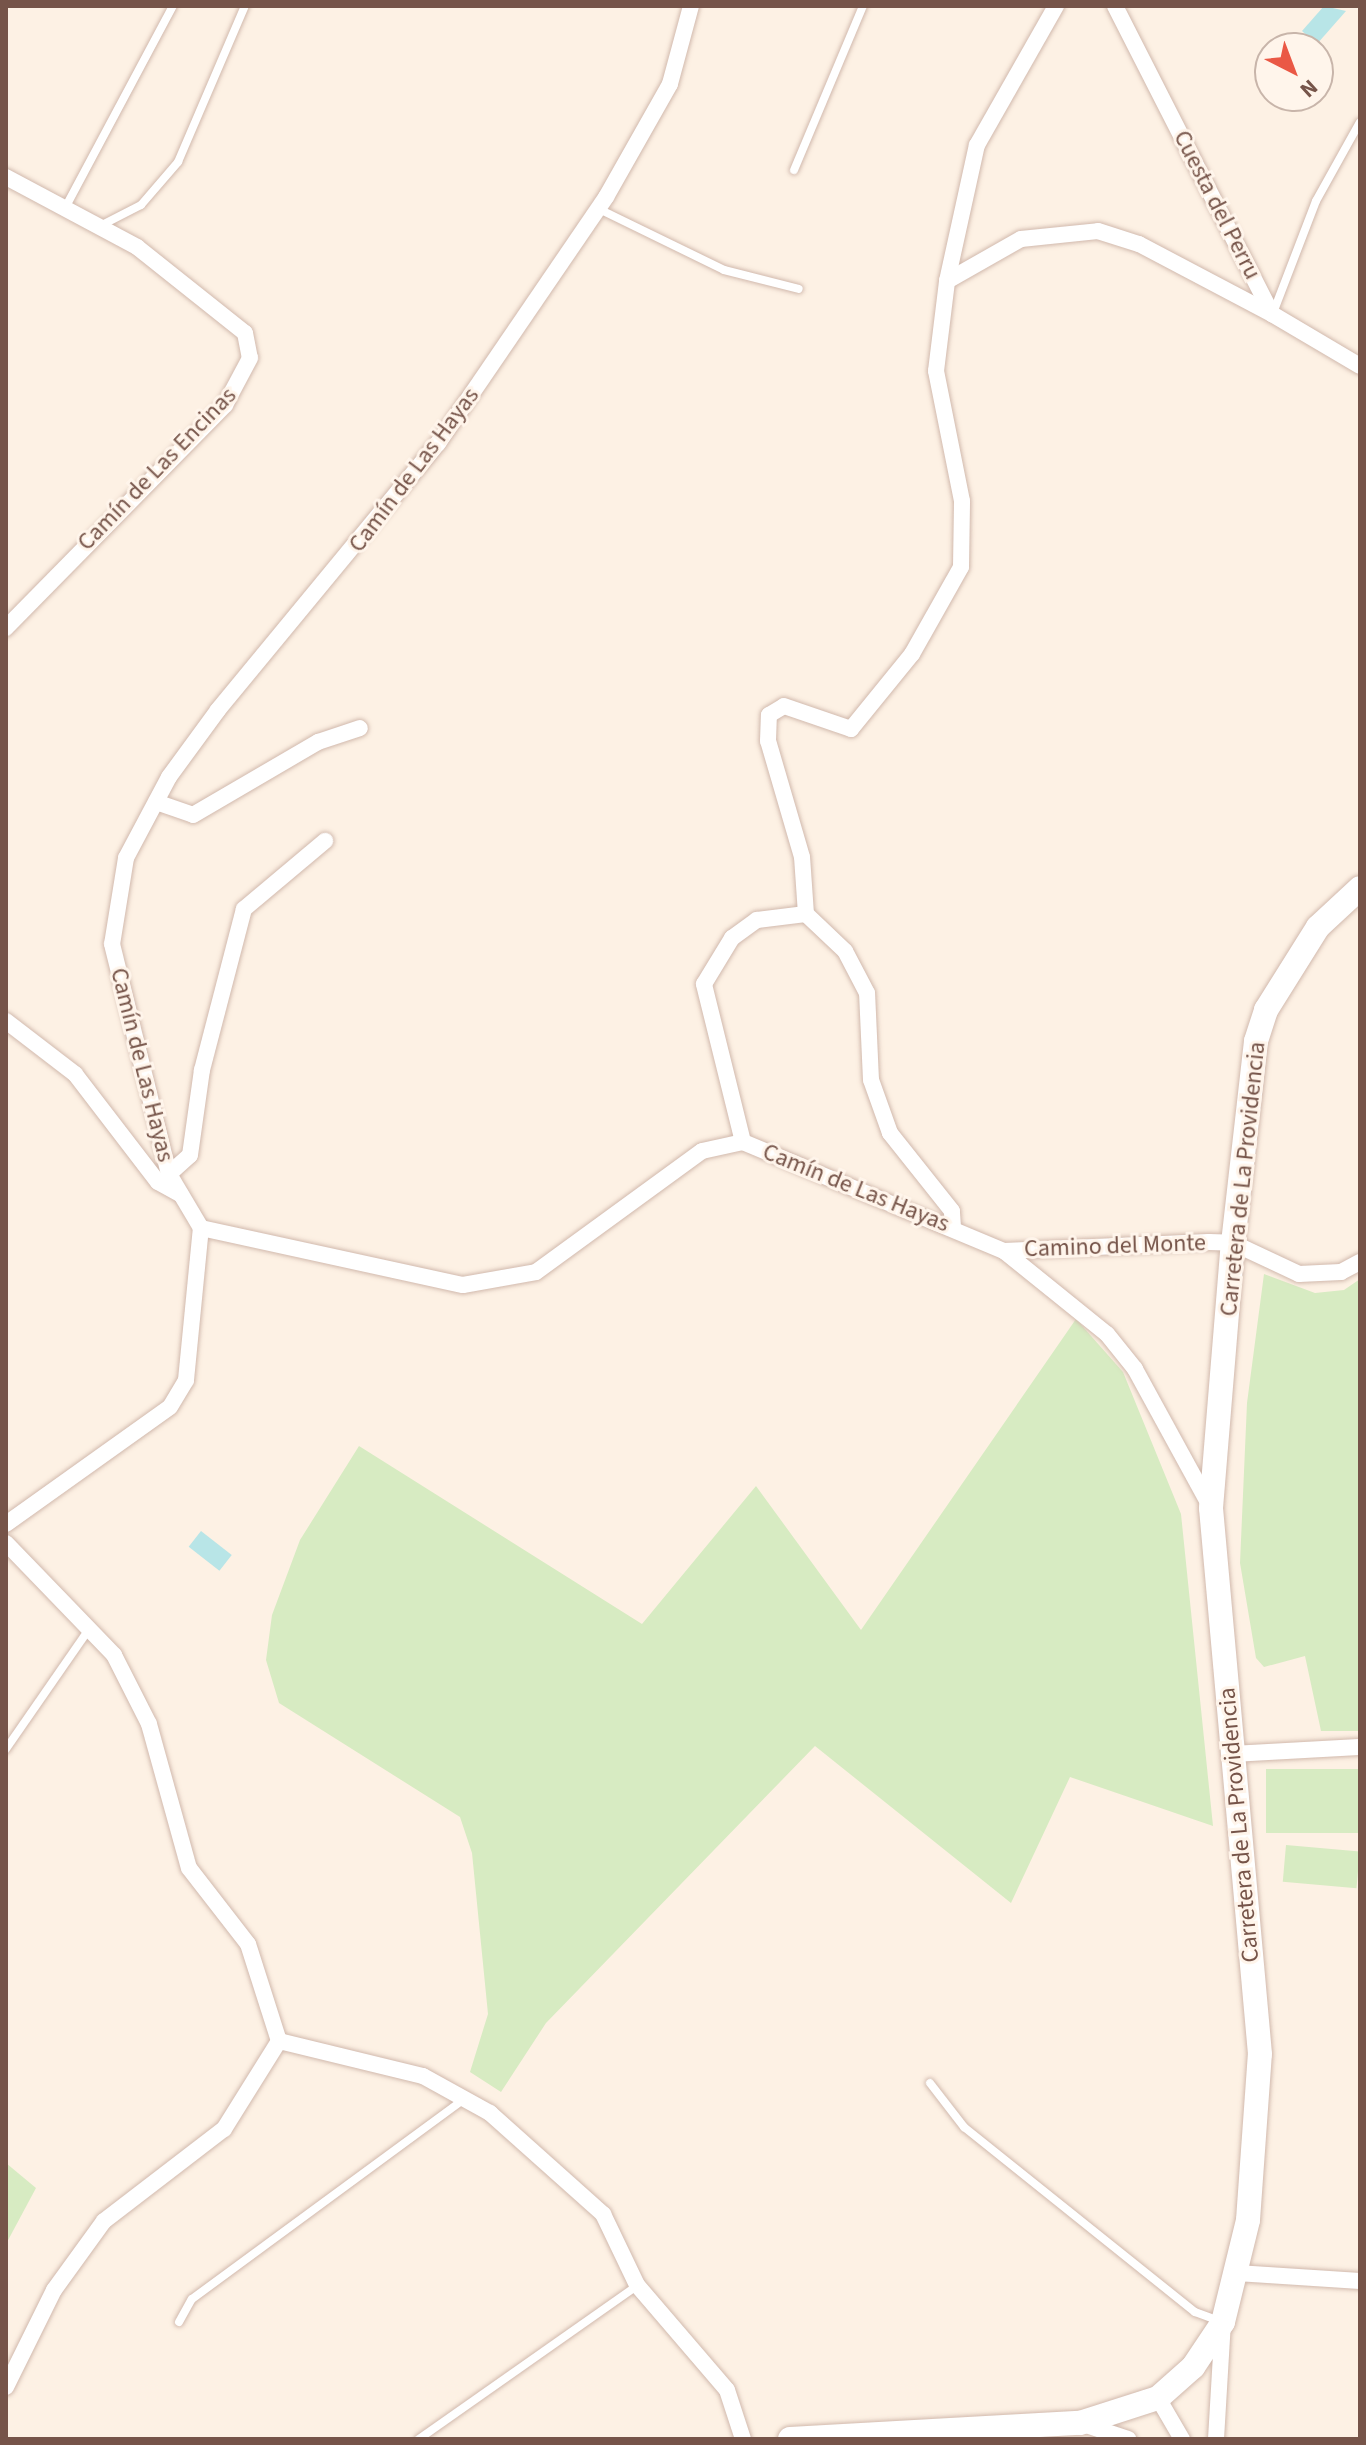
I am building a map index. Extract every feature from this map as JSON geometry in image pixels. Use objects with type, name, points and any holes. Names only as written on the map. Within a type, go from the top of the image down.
[{"type":"street","name":"Camín de Las Hayas","points":[[691,6],[670,84],[598,209],[438,443],[218,710],[156,802],[126,858],[112,944],[169,1174],[201,1228],[463,1285],[536,1272],[702,1151],[743,1142],[953,1227],[1004,1251],[1107,1334],[1211,1508]]},
{"type":"street","points":[[953,1227],[952,1211],[890,1133],[871,1080],[867,993],[845,951],[806,914],[802,857],[768,741],[769,715],[784,706],[851,729],[912,654],[961,567],[962,501],[936,371],[947,281],[977,145],[1056,6]]},
{"type":"street","name":"Cuesta del Perru","points":[[1115,6],[1272,314]]},
{"type":"street","name":"Camín de Las Encinas","points":[[6,177],[64,211],[100,226],[137,247],[245,333],[250,358],[225,405],[6,628]]},
{"type":"street","points":[[947,281],[1021,239],[1098,231],[1139,244],[1272,314],[1360,366]]},
{"type":"street","points":[[156,802],[193,815],[318,742],[360,728]]},
{"type":"street","points":[[169,1174],[190,1155],[202,1070],[244,909],[325,841]]},
{"type":"street","name":"Carretera de La Providencia","points":[[790,2439],[1080,2423],[1158,2398],[1193,2367],[1223,2322],[1237,2273],[1260,2054],[1211,1508],[1233,1243],[1256,1041],[1266,1010],[1318,927],[1360,888]]},
{"type":"street","points":[[743,1142],[704,984],[732,938],[757,920],[806,914]]},
{"type":"street","points":[[6,1021],[75,1074],[158,1182],[181,1195]]},
{"type":"street","points":[[6,1524],[170,1407],[186,1380],[201,1228]]},
{"type":"street","name":"Camino del Monte","points":[[1004,1251],[1233,1243],[1299,1274],[1341,1272],[1360,1262]]},
{"type":"street","points":[[6,1543],[114,1655],[149,1724],[189,1868],[248,1944],[279,2041],[224,2129],[104,2221],[54,2290],[6,2387]]},
{"type":"street","points":[[1231,1754],[1360,1747]]},
{"type":"street","points":[[279,2041],[423,2076],[465,2099],[603,2214],[637,2285],[727,2390],[743,2439]]},
{"type":"street","points":[[1237,2273],[1360,2281]]},
{"type":"street","points":[[1216,2439],[1223,2322]]},
{"type":"street","points":[[1158,2398],[1182,2439]]},
{"type":"street","points":[[1080,2423],[1128,2439]]},
{"type":"lane","points":[[64,211],[173,6]]},
{"type":"lane","points":[[100,226],[141,205],[178,162],[245,6]]},
{"type":"lane","points":[[794,170],[863,6]]},
{"type":"lane","points":[[1272,314],[1316,201],[1360,122]]},
{"type":"lane","points":[[598,209],[724,270],[799,289]]},
{"type":"lane","points":[[6,1749],[89,1628]]},
{"type":"lane","points":[[930,2083],[964,2127],[1195,2312],[1223,2322]]},
{"type":"lane","points":[[179,2322],[192,2299],[465,2099]]},
{"type":"lane","points":[[419,2439],[637,2285]]},
{"type":"green space","points":[[1264,1274],[1315,1293],[1344,1290],[1360,1279],[1360,1731],[1321,1731],[1305,1656],[1264,1667],[1256,1658],[1240,1563],[1247,1403]]},
{"type":"green space","points":[[1076,1319],[1123,1372],[1181,1514],[1213,1826],[1070,1777],[1011,1903],[815,1746],[546,2023],[501,2092],[470,2072],[488,2014],[472,1853],[460,1817],[279,1703],[266,1660],[272,1615],[300,1540],[359,1446],[642,1624],[756,1486],[861,1630]]},
{"type":"green space","points":[[1266,1769],[1360,1769],[1360,1833],[1266,1833]]},
{"type":"green space","points":[[1286,1845],[1360,1851],[1356,1888],[1283,1882]]},
{"type":"green space","points":[[6,2163],[36,2188],[6,2244]]},
{"type":"water","points":[[1324,6],[1346,11],[1328,32],[1302,31]]},
{"type":"water","points":[[201,1531],[232,1555],[219,1571],[189,1547]]}]
